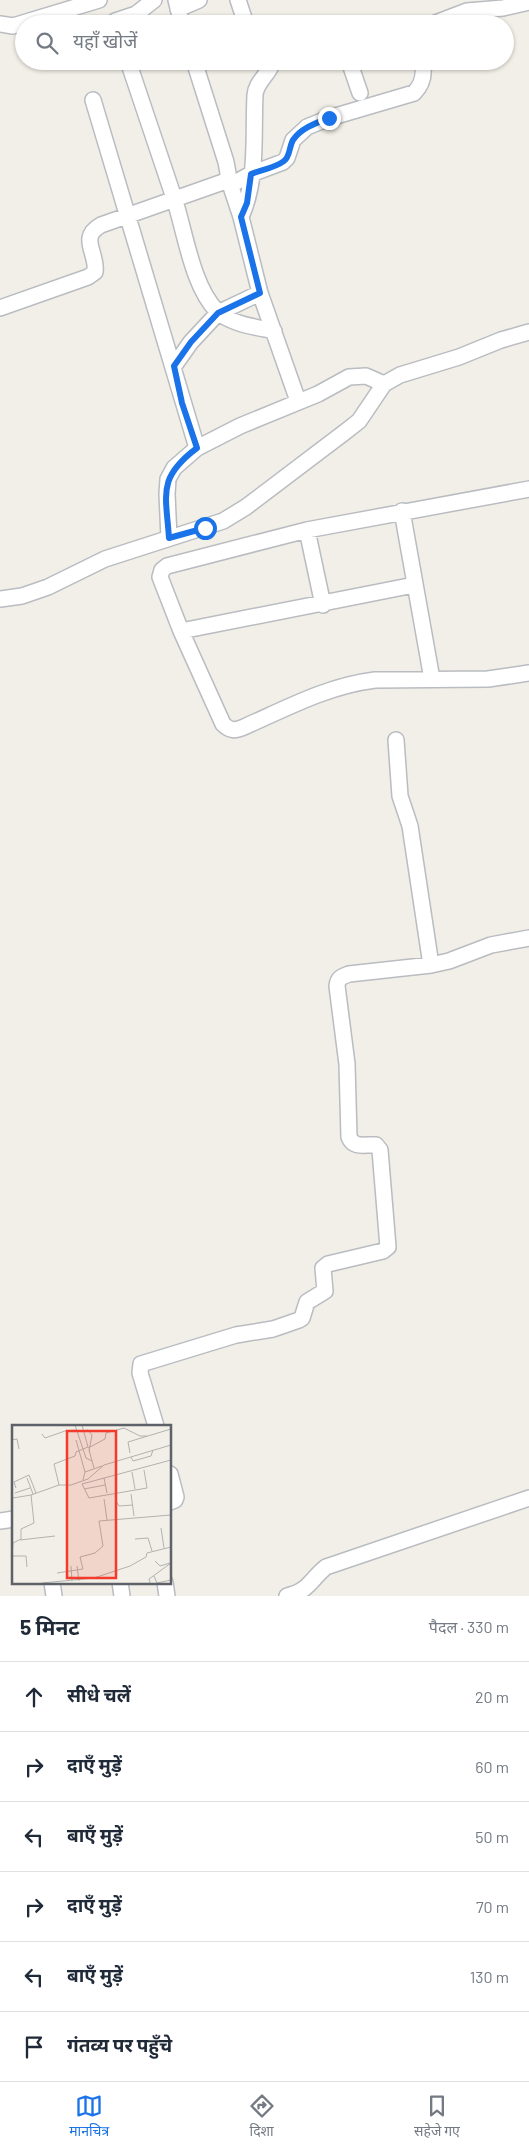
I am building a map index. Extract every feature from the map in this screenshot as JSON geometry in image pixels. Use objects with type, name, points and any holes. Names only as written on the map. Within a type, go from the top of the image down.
[{"type":"street","points":[[49,15],[99,0]]},
{"type":"street","points":[[104,0],[111,15]]},
{"type":"street","points":[[134,15],[154,0]]},
{"type":"street","points":[[177,4],[199,0]]},
{"type":"street","points":[[238,0],[243,15]]},
{"type":"street","points":[[457,15],[467,11],[502,8],[529,2]]},
{"type":"street","points":[[0,24],[15,25]]},
{"type":"street","points":[[131,70],[175,199],[198,278],[208,300],[218,313],[238,323],[274,331]]},
{"type":"street","points":[[197,70],[226,162],[229,182],[241,217],[260,293],[298,402]]},
{"type":"street","points":[[241,217],[247,203],[251,174],[256,109],[255,93],[258,85],[270,70]]},
{"type":"street","points":[[352,70],[360,93]]},
{"type":"street","points":[[0,308],[88,277],[95,272],[96,266],[89,242],[94,230],[101,226],[283,162],[287,158],[293,140],[307,127],[345,113],[414,93],[420,87],[423,70]]},
{"type":"street","points":[[93,100],[197,448]]},
{"type":"street","points":[[174,366],[191,342],[218,313],[260,293]]},
{"type":"street","points":[[0,599],[22,596],[48,587],[105,559],[223,521],[246,506],[359,421],[384,384],[400,375],[459,357],[501,340],[529,332]]},
{"type":"street","points":[[169,538],[166,494],[168,479],[174,468],[197,448],[240,426],[318,394],[340,380],[357,375],[366,376],[384,384]]},
{"type":"street","points":[[529,488],[307,530],[167,566],[162,570],[160,577],[223,724],[228,729],[244,728],[313,696],[342,685],[375,680],[488,679],[529,673]]},
{"type":"street","points":[[402,511],[432,679]]},
{"type":"street","points":[[307,530],[323,604]]},
{"type":"street","points":[[182,631],[414,585]]},
{"type":"street","points":[[396,740],[400,796],[410,826],[431,964]]},
{"type":"street","points":[[156,1425],[140,1373],[141,1364],[236,1335],[273,1329],[299,1320],[302,1318],[307,1302],[325,1291],[323,1268],[328,1264],[383,1251],[388,1247],[380,1150],[376,1145],[356,1145],[351,1142],[349,1137],[347,1064],[337,986],[341,976],[449,961],[491,945],[529,938]]},
{"type":"street","points":[[171,1478],[176,1497],[171,1502]]},
{"type":"street","points":[[287,1596],[296,1594],[308,1587],[326,1567],[529,1498]]},
{"type":"route","points":[[205,528],[169,538],[166,494],[168,479],[174,468],[197,448],[178,390],[174,366],[191,342],[218,313],[260,293],[241,217],[247,203],[251,174],[283,162],[287,158],[293,140],[299,133],[307,127],[329,118]]}]
